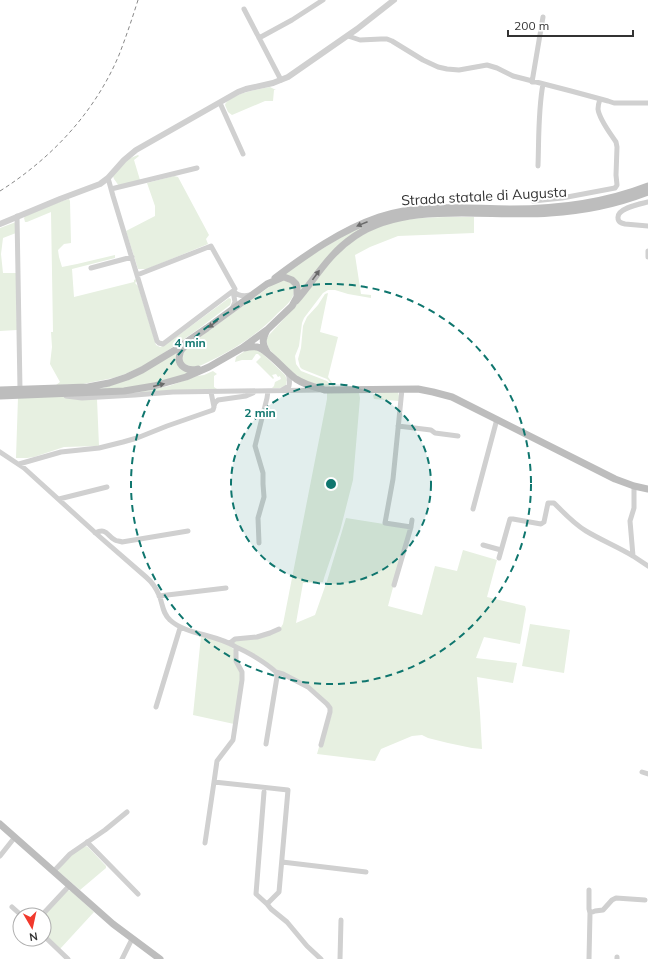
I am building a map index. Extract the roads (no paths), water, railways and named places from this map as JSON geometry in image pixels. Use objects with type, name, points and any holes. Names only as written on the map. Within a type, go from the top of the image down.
[{"type":"main road","name":"Strada statale di Augusta","points":[[0,390],[88,387],[109,383],[142,370],[190,340],[326,242],[350,229],[379,217],[392,213],[438,208],[538,208],[570,206],[611,198],[648,186]]},
{"type":"main road","name":"Strada statale di Augusta","points":[[0,396],[124,391],[154,386],[186,377],[209,367],[242,348],[268,329],[292,306],[330,258],[345,243],[368,228],[391,220],[402,217],[439,213],[527,214],[583,210],[648,192]]},
{"type":"main road","points":[[267,284],[280,278],[289,278],[292,280],[296,284],[298,292],[292,306]]},
{"type":"main road","points":[[268,329],[263,341],[268,354]]},
{"type":"main road","points":[[190,340],[180,352],[179,357],[181,365],[190,370],[209,367]]},
{"type":"main road","points":[[242,348],[252,346],[260,348],[303,387],[312,387],[325,390],[423,390],[452,397],[615,479],[648,489]]},
{"type":"main road","points":[[0,824],[113,924],[160,959]]},
{"type":"street","points":[[259,38],[292,20],[323,0]]},
{"type":"street","points":[[0,224],[60,199],[93,188],[108,178],[124,160],[136,150],[238,92],[273,83],[288,77],[348,36],[394,0]]},
{"type":"street","points":[[244,9],[281,80]]},
{"type":"street","points":[[532,82],[543,17]]},
{"type":"street","points":[[348,36],[360,40],[387,39],[438,67],[459,70],[487,65],[532,82],[614,103],[648,103]]},
{"type":"street","points":[[538,166],[540,100],[543,84]]},
{"type":"street","points":[[533,201],[562,198],[600,191],[615,188],[617,185],[617,147],[616,142],[601,118],[598,110],[600,99]]},
{"type":"street","points":[[220,103],[243,154]]},
{"type":"street","points":[[111,189],[197,168]]},
{"type":"street","points":[[108,178],[112,196],[157,341],[163,344],[233,291]]},
{"type":"street","points":[[648,202],[622,210],[618,217],[618,220],[621,223],[648,226]]},
{"type":"street","points":[[18,216],[20,389]]},
{"type":"street","points":[[137,275],[212,246],[235,289],[233,291],[235,302],[231,310]]},
{"type":"street","points":[[648,251],[648,257]]},
{"type":"street","points":[[91,268],[132,257]]},
{"type":"street","points":[[233,291],[239,295],[251,295]]},
{"type":"street","points":[[286,372],[290,379],[289,386]]},
{"type":"street","points":[[280,391],[293,385],[303,387]]},
{"type":"street","points":[[51,394],[82,398],[173,392],[280,391],[303,387]]},
{"type":"street","points":[[402,389],[393,480],[385,523],[410,527]]},
{"type":"street","points":[[19,464],[61,452],[99,448],[134,439],[213,410],[215,403],[218,400],[246,396],[257,391]]},
{"type":"street","points":[[258,544],[257,521],[264,497],[263,473],[255,446],[268,391]]},
{"type":"street","points":[[211,392],[214,407]]},
{"type":"street","points":[[473,509],[497,420]]},
{"type":"street","points":[[398,426],[431,430],[436,433],[458,436]]},
{"type":"street","points":[[0,452],[19,464],[146,577],[153,584],[159,596],[164,613],[171,622],[180,628],[230,643],[276,672],[305,685],[319,696],[329,707],[330,712],[321,745]]},
{"type":"street","points":[[633,556],[630,521],[634,508],[634,486]]},
{"type":"street","points":[[59,499],[107,487]]},
{"type":"street","points":[[499,558],[510,519],[513,518],[541,524],[544,522],[548,503],[550,502],[554,503],[573,522],[585,530],[622,549],[648,566]]},
{"type":"street","points":[[394,585],[412,520]]},
{"type":"street","points":[[95,533],[103,530],[116,541],[122,542],[188,531]]},
{"type":"street","points":[[483,545],[501,550]]},
{"type":"street","points":[[159,596],[226,588]]},
{"type":"street","points":[[156,707],[180,628]]},
{"type":"street","points":[[230,643],[235,639],[257,637],[278,629]]},
{"type":"street","points":[[205,843],[217,762],[232,744],[233,740],[242,680],[242,672],[236,661],[236,647]]},
{"type":"street","points":[[266,744],[277,678],[276,672]]},
{"type":"street","points":[[642,772],[648,774]]},
{"type":"street","points":[[214,782],[288,790],[279,892],[267,904]]},
{"type":"street","points":[[264,792],[256,894],[287,922],[307,946],[321,959]]},
{"type":"street","points":[[54,871],[70,854],[127,812]]},
{"type":"street","points":[[0,856],[15,837]]},
{"type":"street","points":[[87,842],[138,894]]},
{"type":"street","points":[[282,862],[366,872]]},
{"type":"street","points":[[49,907],[70,885]]},
{"type":"street","points":[[589,890],[589,959]]},
{"type":"street","points":[[590,913],[595,910],[603,910],[612,900],[616,898],[645,900]]},
{"type":"street","points":[[340,959],[341,920]]},
{"type":"street","points":[[122,959],[132,939]]},
{"type":"street","points":[[52,944],[68,959]]},
{"type":"railway","points":[[0,191],[37,164],[70,132],[85,114],[98,96],[119,55],[138,0]]}]
